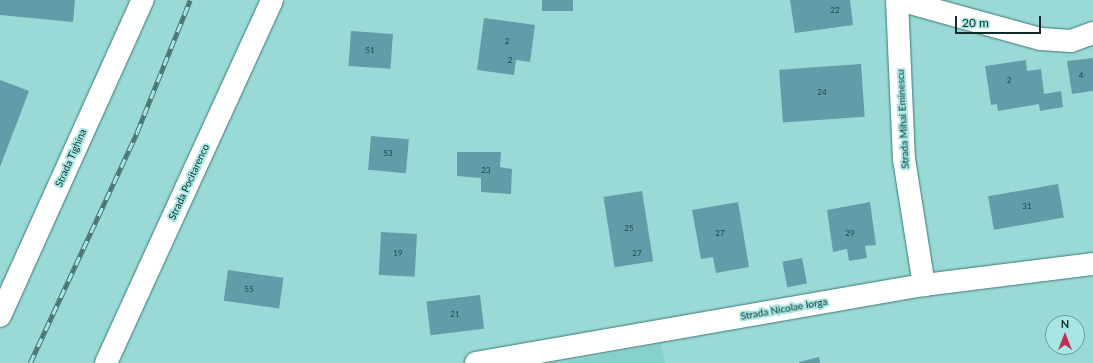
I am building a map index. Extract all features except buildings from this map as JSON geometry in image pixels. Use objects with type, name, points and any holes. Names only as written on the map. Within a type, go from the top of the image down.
[{"type":"street","name":"Strada Tighina","points":[[0,316],[143,0]]},
{"type":"street","name":"Strada Pocitarenco","points":[[106,363],[272,0]]},
{"type":"street","points":[[898,0],[1041,38],[1070,41],[1093,33]]},
{"type":"street","name":"Strada Mihai Eminescu","points":[[898,0],[904,159],[924,285]]},
{"type":"street","name":"Strada Nicolae Iorga","points":[[476,363],[924,285],[1093,264]]},
{"type":"shaded area","points":[[661,344],[665,363],[559,363]]},
{"type":"railway","points":[[30,363],[137,132],[190,0]]}]
